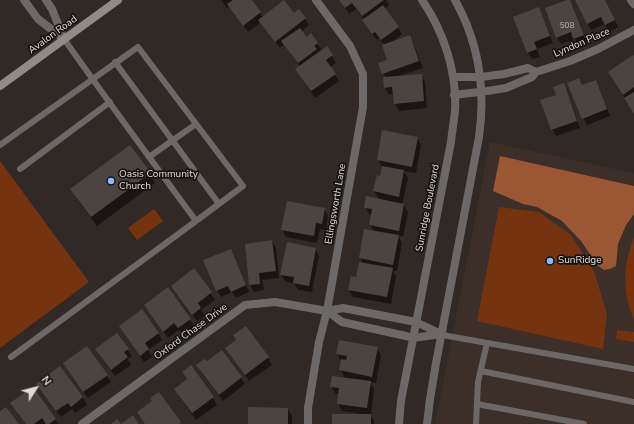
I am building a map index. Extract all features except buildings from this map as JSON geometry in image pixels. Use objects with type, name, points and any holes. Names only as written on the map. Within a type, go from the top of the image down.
[{"type":"main road","name":"Avalon Road","points":[[0,86],[118,0]]},
{"type":"street","points":[[24,0],[38,19],[64,39]]},
{"type":"street","points":[[46,0],[52,9],[64,39]]},
{"type":"street","name":"Ellingsworth Lane","points":[[308,424],[308,408],[319,342],[327,312],[363,107],[363,74],[350,46],[316,0]]},
{"type":"street","name":"Sunridge Boulevard","points":[[399,424],[401,401],[451,142],[455,111],[453,78],[444,41],[429,10],[422,0]]},
{"type":"street","points":[[427,424],[441,334],[479,137],[482,112],[482,92],[478,61],[469,29],[455,0]]},
{"type":"street","points":[[631,0],[634,4]]},
{"type":"street","name":"Lyndon Place","points":[[536,72],[598,50],[634,30]]},
{"type":"street","points":[[453,78],[504,74],[528,68],[536,72],[532,77],[506,88],[454,95]]},
{"type":"street","name":"Oxford Chase Drive","points":[[82,424],[245,306],[275,302],[327,312],[342,322],[413,338],[441,334]]},
{"type":"street","name":"Oxford Chase Drive","points":[[327,312],[343,308],[375,314],[416,322],[441,334]]},
{"type":"street","points":[[372,329],[375,314]]},
{"type":"lane","points":[[64,39],[196,221]]},
{"type":"lane","points":[[0,145],[92,78],[138,47],[243,186],[11,357]]},
{"type":"lane","points":[[115,62],[219,204]]},
{"type":"lane","points":[[20,169],[110,102]]},
{"type":"lane","points":[[150,157],[196,124]]},
{"type":"lane","points":[[441,334],[634,369]]},
{"type":"lane","points":[[476,424],[478,382],[487,343]]},
{"type":"lane","points":[[481,371],[634,402]]},
{"type":"lane","points":[[477,404],[584,424]]},
{"type":"shaded area","name":"SunRidge","points":[[490,142],[634,173],[634,424],[435,424]]},
{"type":"shaded area","points":[[500,156],[634,186],[634,214],[626,225],[618,244],[616,266],[604,270],[597,265],[581,241],[562,221],[537,207],[523,204],[493,191]]},
{"type":"shaded area","points":[[0,161],[89,282],[0,348]]},
{"type":"shaded area","points":[[499,207],[539,212],[571,235],[594,271],[607,314],[603,349],[477,321]]},
{"type":"shaded area","points":[[154,209],[163,221],[137,240],[128,228]]},
{"type":"shaded area","points":[[634,238],[634,319],[627,299],[625,278],[630,248]]},
{"type":"shaded area","points":[[617,330],[634,332],[634,342],[616,339]]},
{"type":"place","name":"Oasis Community Church","points":[[111,181]]},
{"type":"place","name":"SunRidge","points":[[550,261]]}]
